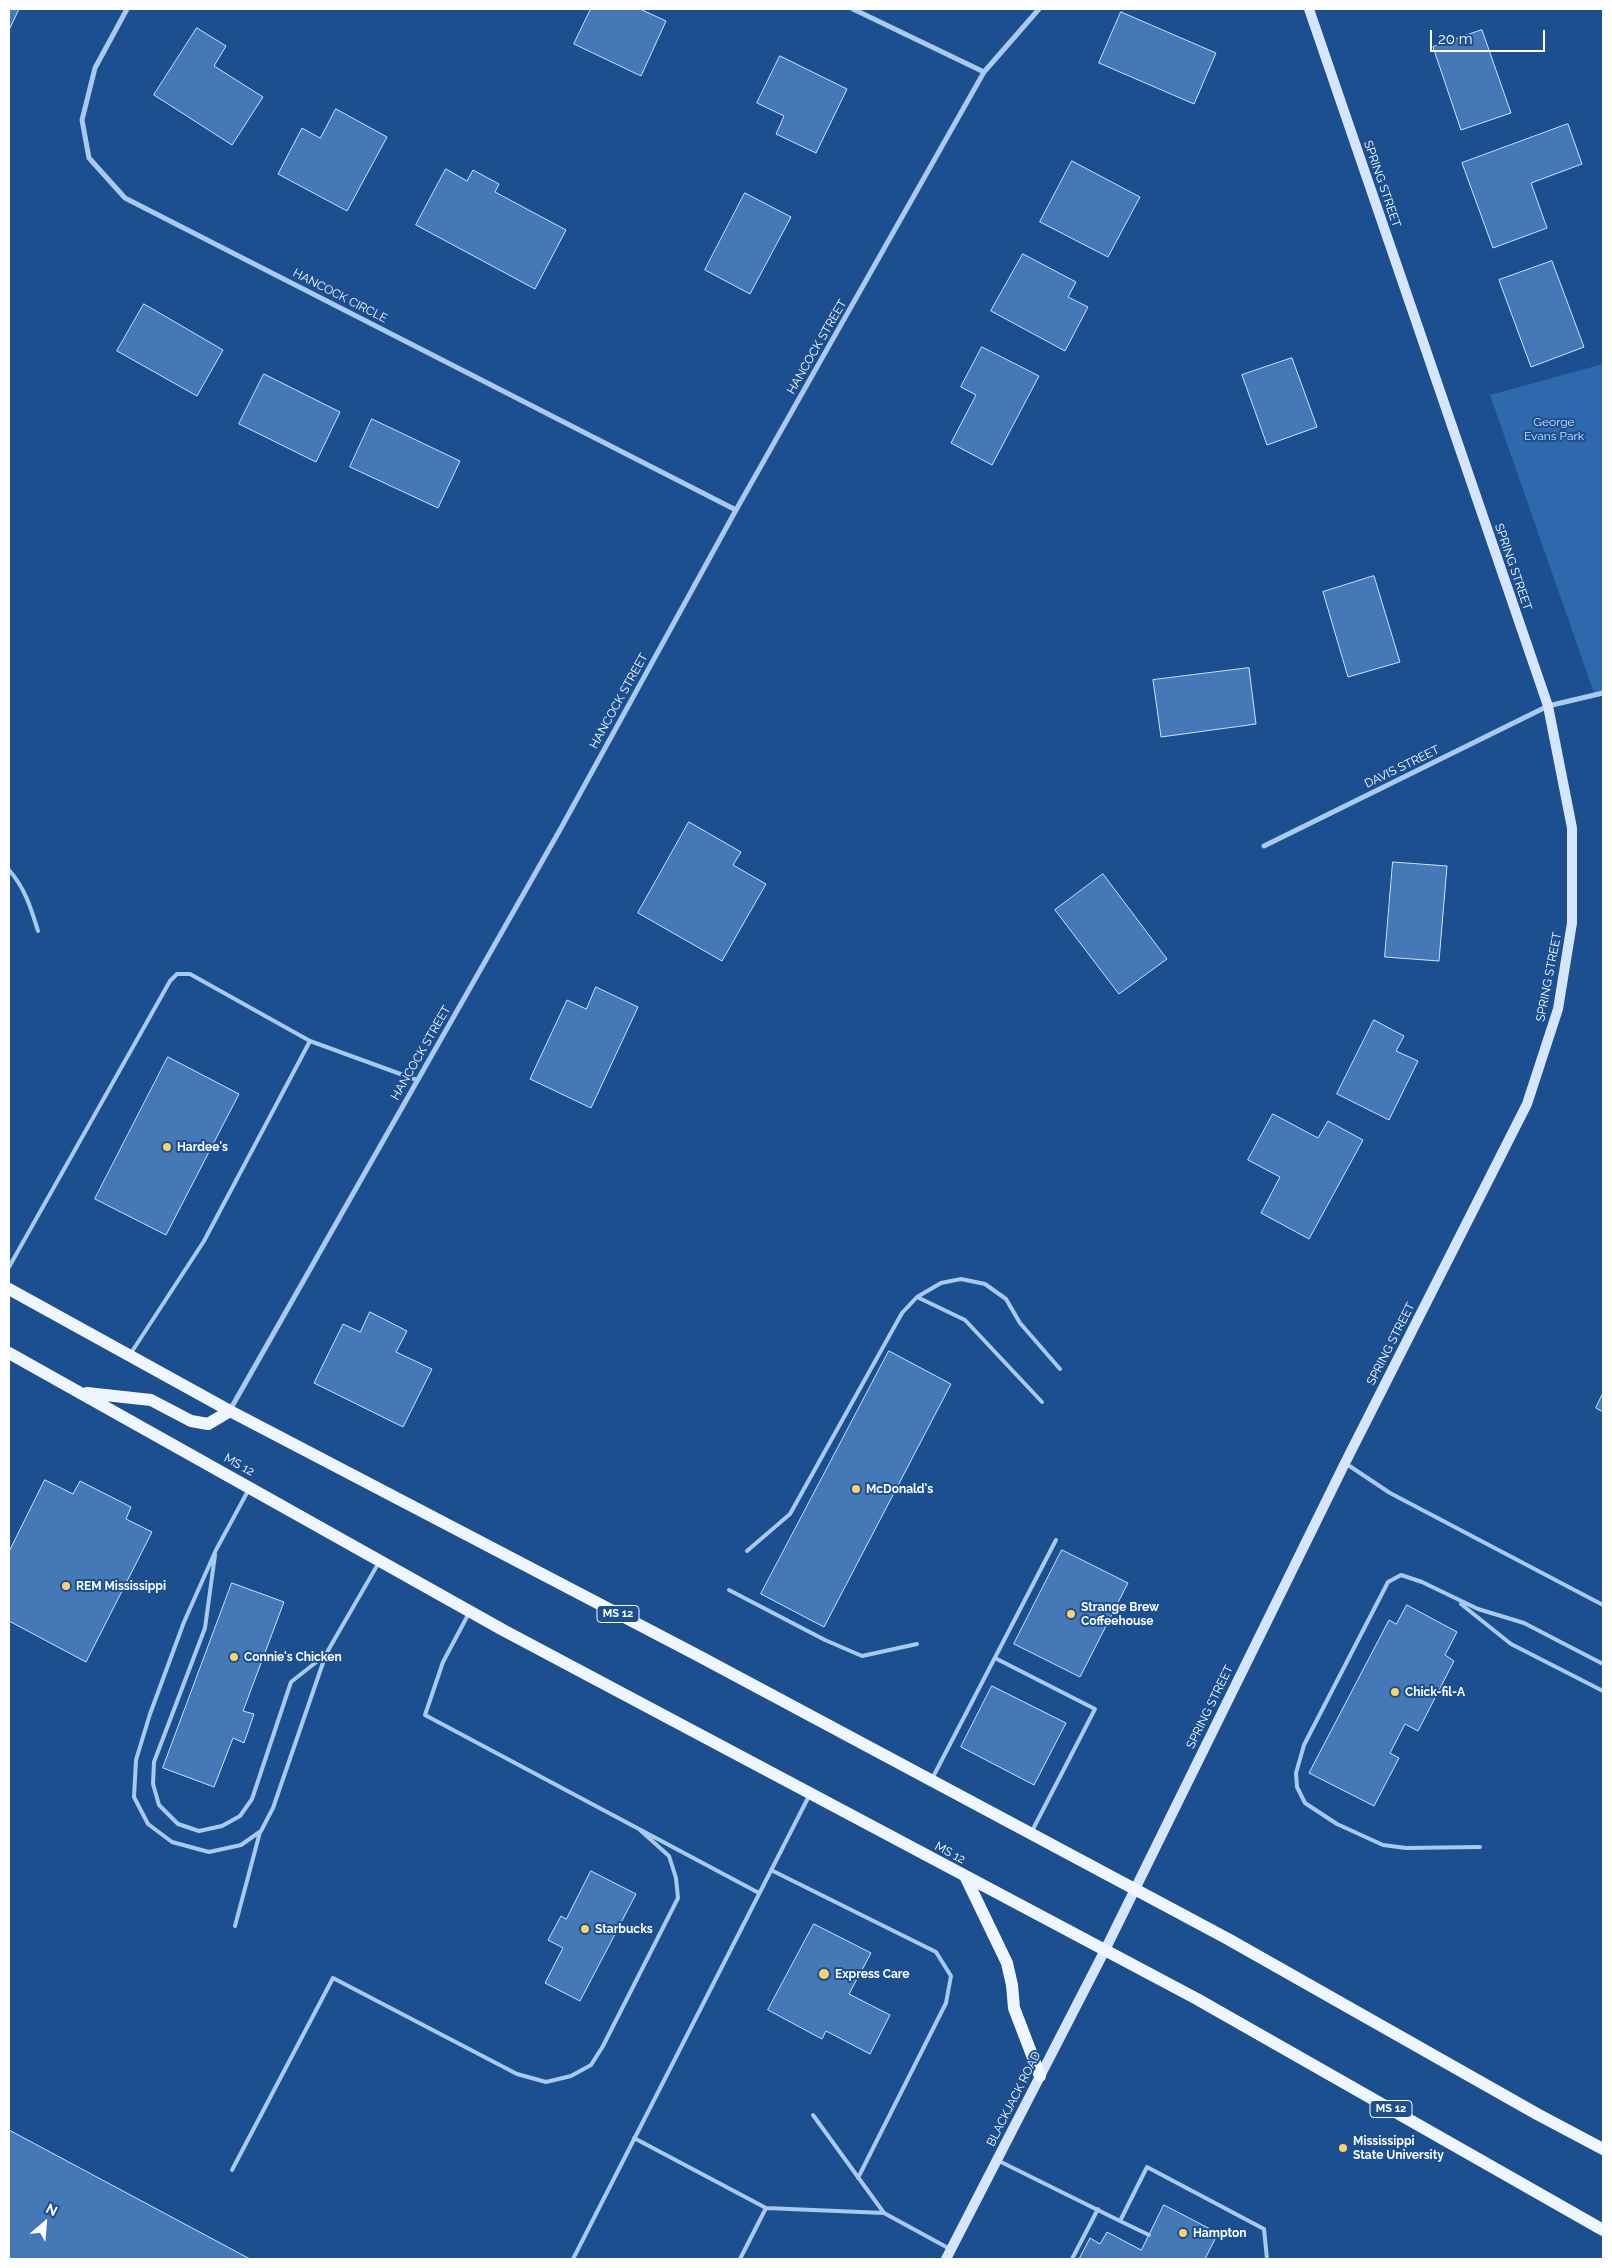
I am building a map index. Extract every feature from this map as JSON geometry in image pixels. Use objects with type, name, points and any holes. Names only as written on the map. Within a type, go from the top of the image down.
[{"type":"main road","name":"MS 12","points":[[9,1289],[230,1411],[697,1655],[1134,1889],[1236,1944],[1537,2114],[1603,2148]]},
{"type":"main road","name":"MS 12","points":[[9,1353],[470,1611],[966,1878],[1197,1999],[1603,2230]]},
{"type":"main road","points":[[80,1392],[151,1400],[191,1421],[208,1424],[230,1411]]},
{"type":"main road","points":[[966,1878],[1007,1964],[1012,1985],[1014,2008],[1040,2076]]},
{"type":"street","name":"HANCOCK CIRCLE","points":[[127,9],[95,68],[82,120],[89,158],[125,198],[736,510]]},
{"type":"street","points":[[853,9],[984,72]]},
{"type":"street","name":"HANCOCK STREET","points":[[230,1411],[984,72],[1038,9]]},
{"type":"street","name":"SPRING STREET","points":[[1105,1950],[1345,1464],[1527,1104],[1558,1009],[1572,923],[1572,828],[1548,706],[1309,9]]},
{"type":"street","name":"DAVIS STREET","points":[[1264,846],[1548,706],[1603,693]]},
{"type":"street","name":"BLACKJACK ROAD","points":[[949,2254],[1105,1950]]},
{"type":"street","points":[[1584,2218],[1603,2224]]},
{"type":"lane","points":[[9,870],[30,900],[38,931]]},
{"type":"lane","points":[[9,1268],[170,981],[177,974],[190,974],[310,1041],[417,1080]]},
{"type":"lane","points":[[130,1355],[204,1241],[310,1041]]},
{"type":"lane","points":[[747,1551],[790,1514],[902,1313],[917,1297],[941,1282],[961,1279],[985,1284],[1006,1299],[1020,1323],[1060,1369]]},
{"type":"lane","points":[[917,1297],[965,1320],[1042,1402]]},
{"type":"lane","points":[[1345,1464],[1390,1493],[1603,1605]]},
{"type":"lane","points":[[250,1487],[216,1550],[184,1622],[150,1714],[136,1760],[134,1797],[148,1824],[172,1842],[209,1852],[241,1845],[260,1831]]},
{"type":"lane","points":[[931,1782],[1056,1540]]},
{"type":"lane","points":[[216,1550],[205,1628],[154,1762],[153,1784],[159,1805],[178,1824],[199,1831],[222,1826],[240,1816],[252,1799],[291,1682],[326,1654]]},
{"type":"lane","points":[[235,1926],[260,1831],[273,1808],[326,1654],[380,1560]]},
{"type":"lane","points":[[1480,1847],[1406,1848],[1383,1845],[1338,1824],[1305,1803],[1297,1787],[1296,1773],[1304,1745],[1388,1582],[1400,1575],[1422,1582],[1457,1601],[1511,1644],[1603,1691]]},
{"type":"lane","points":[[729,1590],[825,1640],[862,1656],[917,1644]]},
{"type":"lane","points":[[1457,1601],[1524,1623],[1603,1664]]},
{"type":"lane","points":[[470,1611],[443,1662],[425,1715],[759,1893]]},
{"type":"lane","points":[[995,1658],[1095,1709],[1030,1834]]},
{"type":"lane","points":[[573,2259],[810,1794]]},
{"type":"lane","points":[[232,2170],[333,1978],[517,2074],[546,2082],[571,2076],[591,2065],[603,2046],[678,1898],[676,1878],[669,1856],[640,1830]]},
{"type":"lane","points":[[771,1870],[936,1952],[952,1976],[946,2003],[858,2178]]},
{"type":"lane","points":[[813,2115],[884,2213],[949,2254]]},
{"type":"lane","points":[[634,2138],[766,2208],[884,2213]]},
{"type":"lane","points":[[997,2160],[1149,2235]]},
{"type":"lane","points":[[1120,2221],[1147,2167],[1264,2229],[1267,2259]]},
{"type":"lane","points":[[740,2259],[766,2208]]},
{"type":"lane","points":[[1072,2259],[1098,2210]]},
{"type":"green space","name":"George Evans Park","points":[[1603,364],[1603,693],[1595,696],[1490,395]]},
{"type":"building","points":[[9,9],[19,9],[9,30]]},
{"type":"building","points":[[591,9],[640,9],[666,21],[641,76],[574,44]]},
{"type":"building","points":[[1121,12],[1216,53],[1194,104],[1099,63]]},
{"type":"building","points":[[197,28],[226,46],[214,66],[263,97],[232,145],[154,95]]},
{"type":"building","points":[[1482,30],[1511,113],[1461,130],[1433,47]]},
{"type":"building","points":[[780,56],[847,89],[816,153],[776,134],[784,116],[757,103]]},
{"type":"building","points":[[336,109],[387,137],[347,211],[278,174],[302,128],[320,138]]},
{"type":"building","points":[[1568,124],[1582,164],[1531,183],[1547,228],[1493,248],[1462,163]]},
{"type":"building","points":[[1072,161],[1140,197],[1108,257],[1040,222]]},
{"type":"building","points":[[446,169],[467,181],[473,170],[499,184],[495,192],[566,230],[535,289],[416,225]]},
{"type":"building","points":[[745,193],[791,217],[750,294],[705,270]]},
{"type":"building","points":[[1023,254],[1076,282],[1068,297],[1088,307],[1065,351],[991,311]]},
{"type":"building","points":[[1552,261],[1584,347],[1531,367],[1499,280]]},
{"type":"building","points":[[144,304],[223,350],[197,396],[117,351]]},
{"type":"building","points":[[982,347],[1039,376],[992,465],[951,443],[976,395],[961,387]]},
{"type":"building","points":[[1292,358],[1317,427],[1267,445],[1242,375]]},
{"type":"building","points":[[264,374],[340,412],[316,462],[239,424]]},
{"type":"building","points":[[372,419],[460,461],[438,508],[350,467]]},
{"type":"building","points":[[1374,576],[1400,662],[1348,677],[1323,592]]},
{"type":"building","points":[[1249,668],[1256,724],[1161,737],[1153,680]]},
{"type":"building","points":[[689,822],[741,852],[733,865],[766,884],[722,961],[638,913]]},
{"type":"building","points":[[1393,862],[1447,866],[1439,961],[1385,957]]},
{"type":"building","points":[[1103,874],[1167,959],[1119,994],[1055,910]]},
{"type":"building","points":[[596,987],[638,1007],[591,1108],[530,1079],[567,1000],[586,1009]]},
{"type":"building","points":[[1374,1020],[1404,1036],[1396,1051],[1418,1061],[1389,1120],[1337,1094]]},
{"type":"building","name":"Hardee's","points":[[168,1057],[239,1094],[166,1235],[95,1199]]},
{"type":"building","points":[[1273,1114],[1318,1138],[1328,1121],[1363,1140],[1309,1239],[1261,1213],[1280,1177],[1248,1160]]},
{"type":"building","points":[[370,1312],[407,1331],[396,1352],[432,1369],[403,1427],[314,1383],[343,1324],[360,1332]]},
{"type":"building","name":"McDonald's","points":[[889,1351],[951,1384],[824,1627],[761,1594]]},
{"type":"building","points":[[1603,1393],[1603,1412],[1596,1408]]},
{"type":"building","name":"REM Mississippi","points":[[45,1480],[73,1494],[80,1481],[131,1507],[126,1519],[152,1532],[86,1662],[9,1621],[9,1552]]},
{"type":"building","name":"Strange Brew Coffeehouse","points":[[1062,1550],[1128,1583],[1080,1677],[1014,1644]]},
{"type":"building","name":"Connie's Chicken","points":[[232,1583],[284,1602],[243,1711],[254,1714],[244,1743],[233,1738],[214,1787],[163,1768]]},
{"type":"building","name":"Chick-fil-A","points":[[1407,1605],[1457,1632],[1445,1655],[1454,1661],[1418,1731],[1405,1724],[1390,1753],[1399,1758],[1374,1806],[1309,1773],[1389,1620],[1396,1624]]},
{"type":"building","points":[[992,1686],[1066,1723],[1034,1785],[961,1747]]},
{"type":"building","name":"Starbucks","points":[[591,1871],[636,1894],[580,2001],[545,1983],[563,1948],[548,1940],[561,1916],[566,1919]]},
{"type":"building","name":"Express Care","points":[[814,1924],[871,1953],[849,1994],[890,2015],[870,2054],[826,2031],[822,2039],[768,2010]]},
{"type":"building","points":[[9,2130],[250,2259],[9,2259]]},
{"type":"building","name":"Hampton","points":[[1164,2205],[1218,2233],[1205,2259],[1079,2259],[1090,2238],[1100,2244],[1107,2232],[1141,2250]]},
{"type":"place","name":"Hardee's","points":[[167,1147]]},
{"type":"place","name":"McDonald's","points":[[856,1489]]},
{"type":"place","name":"REM Mississippi","points":[[66,1586]]},
{"type":"place","name":"Strange Brew Coffeehouse","points":[[1071,1614]]},
{"type":"place","name":"Connie's Chicken","points":[[234,1657]]},
{"type":"place","name":"Chick-fil-A","points":[[1395,1692]]},
{"type":"place","name":"Starbucks","points":[[585,1929]]},
{"type":"place","name":"Express Care","points":[[824,1974]]},
{"type":"place","name":"Mississippi State University","points":[[1343,2148]]},
{"type":"place","name":"Hampton","points":[[1183,2233]]}]
